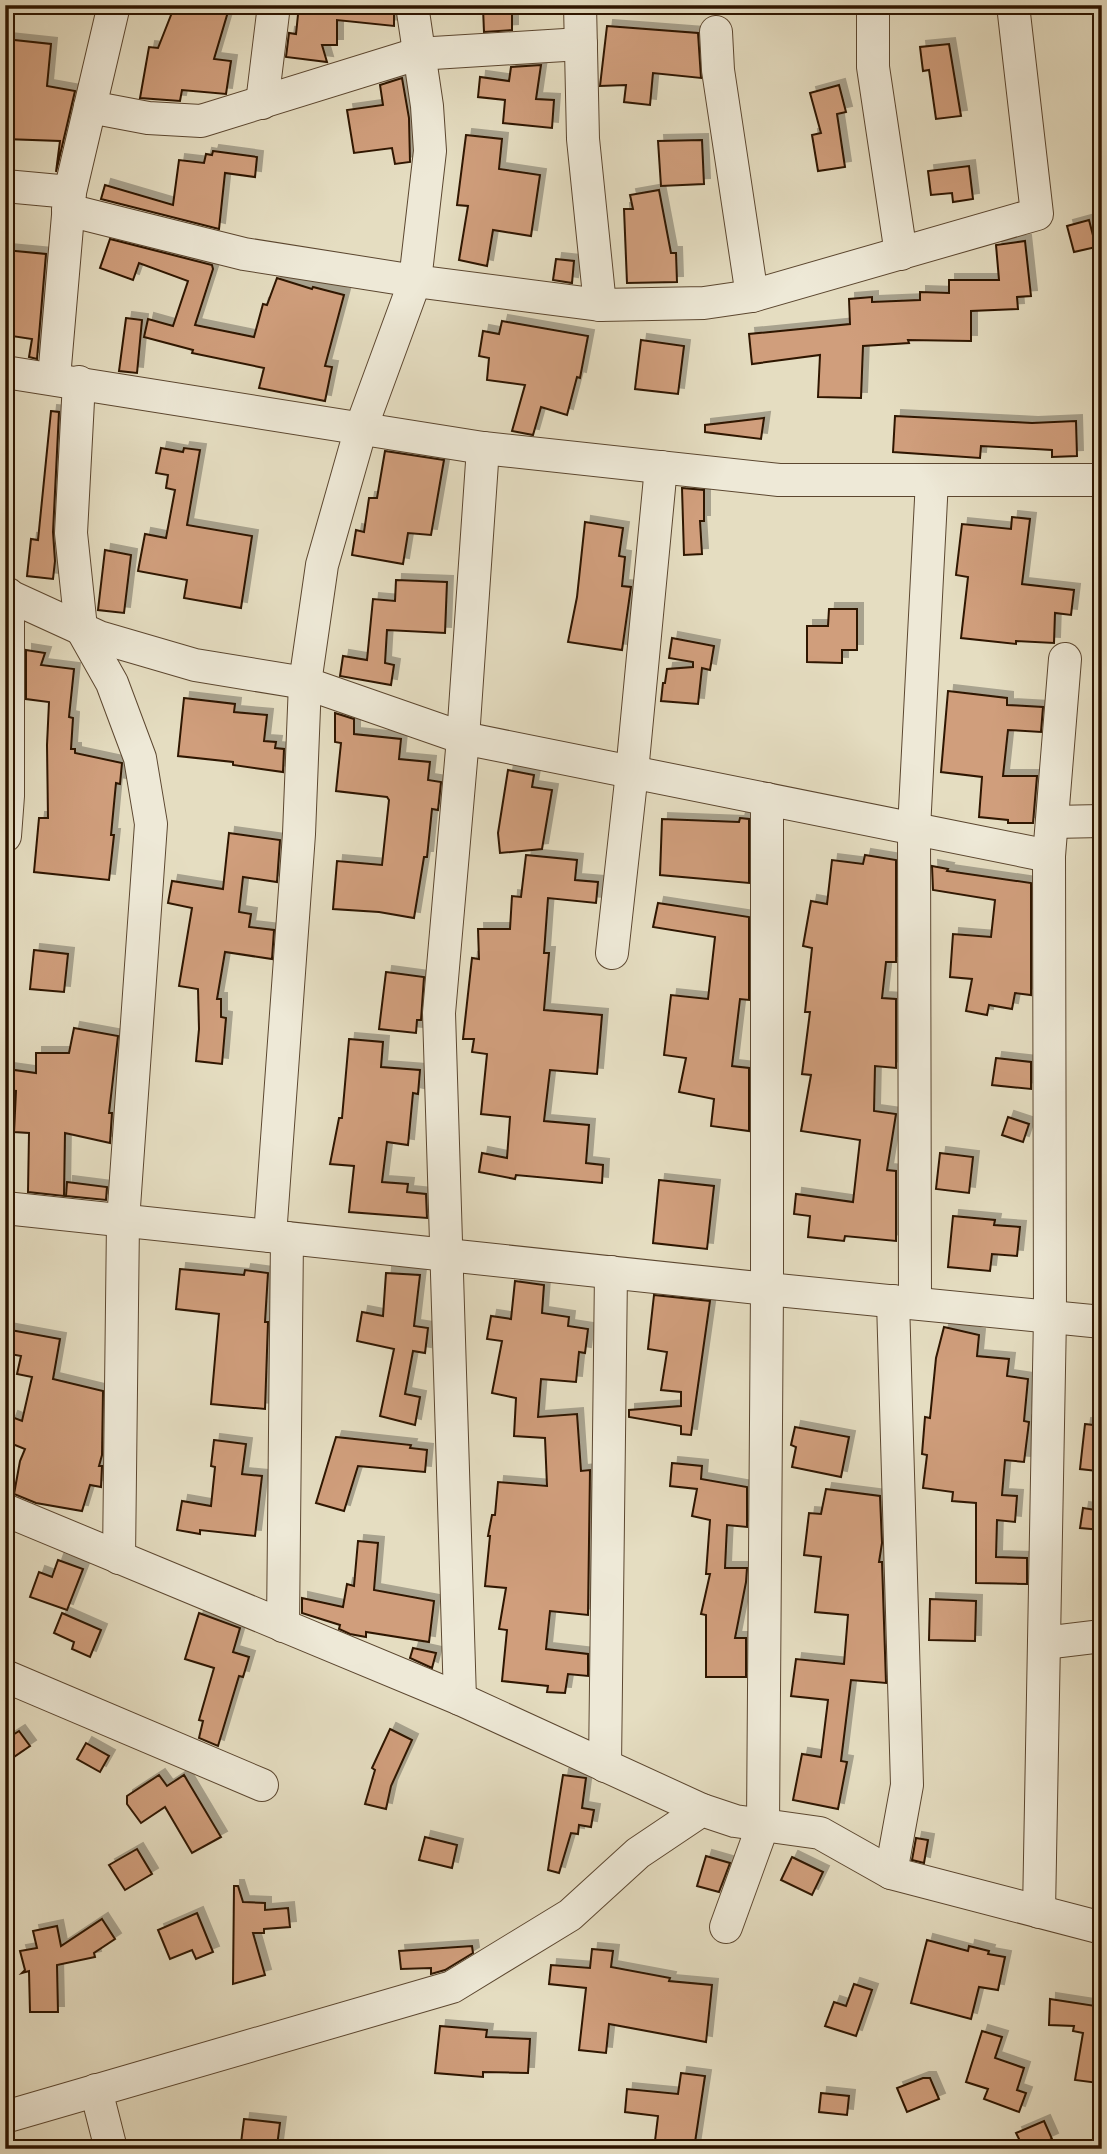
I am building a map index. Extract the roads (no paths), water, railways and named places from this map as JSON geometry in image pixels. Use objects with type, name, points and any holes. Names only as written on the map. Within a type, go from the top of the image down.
[{"type":"street","points":[[114,5],[69,201],[66,380],[71,533],[81,628],[113,682],[140,758],[151,824],[123,1221],[119,1558]]},
{"type":"street","points":[[261,103],[274,5]]},
{"type":"street","points":[[282,1626],[279,1237],[305,683],[322,565],[361,428],[415,281],[430,151],[427,106],[417,54],[412,5]]},
{"type":"street","points":[[580,5],[583,139],[600,305]]},
{"type":"street","points":[[873,5],[873,66],[901,254]]},
{"type":"street","points":[[5,186],[69,201],[244,254],[415,281],[600,305],[704,303],[752,296],[1037,214],[1013,5]]},
{"type":"street","points":[[716,32],[718,70],[752,296]]},
{"type":"street","points":[[90,107],[148,118],[201,121],[417,54],[581,44]]},
{"type":"street","points":[[5,372],[483,448],[779,480],[1102,480]]},
{"type":"street","points":[[460,1699],[439,1013],[463,738],[483,448]]},
{"type":"street","points":[[612,953],[661,467]]},
{"type":"street","points":[[891,1873],[907,1785],[904,1302],[914,829],[932,480]]},
{"type":"street","points":[[5,836],[7,594],[99,636],[195,665],[305,683],[463,738],[1049,856]]},
{"type":"street","points":[[1039,1912],[1050,1317],[1049,856],[1065,659]]},
{"type":"street","points":[[726,1927],[763,1825],[768,1289],[767,799]]},
{"type":"street","points":[[1052,822],[1102,821]]},
{"type":"street","points":[[5,1208],[1102,1322]]},
{"type":"street","points":[[606,1766],[611,1272]]},
{"type":"street","points":[[5,1510],[460,1699],[702,1810],[735,1821],[820,1833],[891,1873],[1102,1927]]},
{"type":"street","points":[[1044,1643],[1102,1636]]},
{"type":"street","points":[[5,1676],[262,1785]]},
{"type":"street","points":[[5,2117],[452,1987],[570,1916],[638,1853],[702,1810]]},
{"type":"street","points":[[96,2090],[111,2149]]}]
